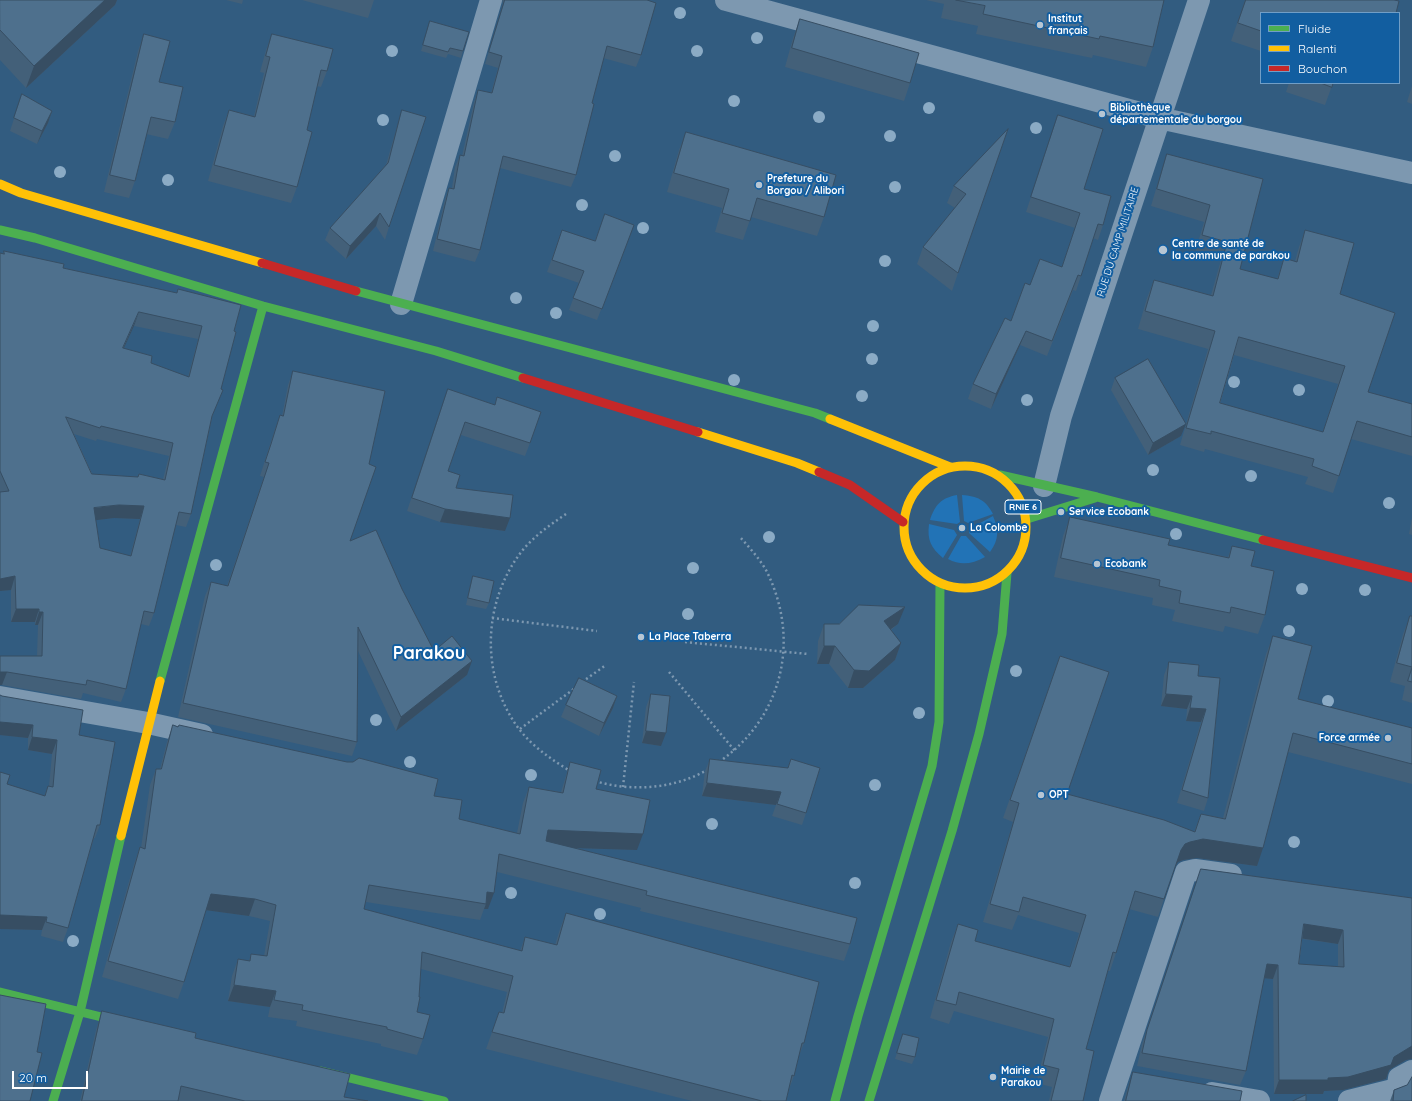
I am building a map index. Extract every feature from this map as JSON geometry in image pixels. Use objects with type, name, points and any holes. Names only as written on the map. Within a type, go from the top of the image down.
[{"type":"main road","points":[[0,184],[21,193],[401,304],[815,413],[950,467]]},
{"type":"main road","points":[[0,230],[43,240],[263,306],[436,352],[797,463],[850,485],[903,522]]},
{"type":"main road","points":[[53,1101],[80,1012],[148,723],[263,306]]},
{"type":"main road","name":"RNIE 6","points":[[1000,475],[1018,494],[1027,519],[1027,538],[1020,557],[1007,573],[987,585],[964,589],[940,584],[920,569],[906,547],[903,522],[910,497],[927,478],[950,467],[976,466],[1000,475],[1097,497],[1412,578]]},
{"type":"main road","name":"RNIE 6","points":[[1027,519],[1097,497]]},
{"type":"main road","points":[[869,1101],[952,831],[979,734],[1002,634],[1007,573]]},
{"type":"main road","points":[[835,1101],[858,1016],[932,766],[939,722],[940,584]]},
{"type":"main road","points":[[0,992],[142,1027]]},
{"type":"main road","points":[[312,1069],[444,1101]]},
{"type":"street","points":[[401,304],[491,0]]},
{"type":"street","points":[[726,0],[788,8],[1159,118],[1412,173]]},
{"type":"street","name":"RUE DU CAMP MILITAIRE","points":[[1044,486],[1061,416],[1199,0]]},
{"type":"street","points":[[0,696],[148,723],[219,738]]},
{"type":"street","points":[[1110,1101],[1186,872],[1195,870],[1250,877]]},
{"type":"street","points":[[1349,1101],[1393,1090],[1402,1075],[1412,1071]]},
{"type":"street","points":[[1118,1076],[1142,1080]]},
{"type":"street","points":[[1189,1088],[1259,1101]]},
{"type":"path","points":[[566,514],[542,531],[522,551],[506,576],[492,618],[490,637],[495,678],[506,708],[520,729],[547,757],[571,771]]},
{"type":"path","points":[[717,763],[735,751],[757,726],[773,698],[783,664],[784,637],[779,600],[766,572],[754,553],[739,536]]},
{"type":"path","points":[[492,618],[597,631]]},
{"type":"path","points":[[685,642],[808,654]]},
{"type":"path","points":[[520,729],[606,665]]},
{"type":"path","points":[[669,672],[735,751]]},
{"type":"path","points":[[623,787],[634,682]]},
{"type":"path","points":[[590,779],[623,787],[642,788],[680,781],[711,767]]},
{"type":"shaded area","points":[[957,495],[960,522],[957,524],[930,520],[939,503],[951,496]]},
{"type":"shaded area","points":[[962,495],[972,496],[984,502],[993,514],[968,523],[964,521]]},
{"type":"shaded area","points":[[993,516],[997,535],[993,548],[990,552],[969,533],[969,529]]},
{"type":"shaded area","points":[[929,524],[954,530],[957,535],[943,558],[935,551],[929,539]]},
{"type":"shaded area","points":[[961,536],[966,536],[985,557],[966,563],[957,563],[948,559]]},
{"type":"building","points":[[0,0],[105,0],[34,66],[0,30]]},
{"type":"building","points":[[505,0],[647,0],[656,3],[641,55],[607,46],[592,103],[594,104],[576,175],[503,156],[480,250],[437,239],[449,188],[454,189],[460,155],[464,156],[478,90],[492,93],[502,56],[489,52]]},
{"type":"building","points":[[956,0],[1164,0],[1153,47],[1100,36],[1099,39],[983,14],[985,6]]},
{"type":"building","points":[[1246,0],[1399,1],[1396,12],[1260,12],[1260,31],[1238,23]]},
{"type":"building","points":[[800,19],[919,53],[910,83],[792,48]]},
{"type":"building","points":[[430,21],[469,32],[463,51],[450,48],[448,52],[423,45]]},
{"type":"building","points":[[144,34],[170,41],[159,82],[183,87],[175,122],[151,117],[135,181],[110,175]]},
{"type":"building","points":[[272,34],[333,49],[327,71],[321,70],[307,130],[312,132],[297,187],[214,165],[229,110],[255,117],[270,57],[266,56]]},
{"type":"building","points":[[1324,84],[1333,84],[1332,87]]},
{"type":"building","points":[[22,94],[52,111],[42,131],[14,118]]},
{"type":"building","points":[[402,110],[426,117],[389,227],[380,213],[350,246],[330,228],[388,163]]},
{"type":"building","points":[[1058,115],[1103,129],[1084,189],[1111,196],[1103,225],[1098,224],[1081,276],[1078,275],[1052,341],[1026,331],[996,394],[973,384],[1005,318],[1011,321],[1025,283],[1030,285],[1040,259],[1062,267],[1080,213],[1031,197]]},
{"type":"building","points":[[1008,129],[958,273],[923,247],[966,194],[954,186]]},
{"type":"building","points":[[686,132],[836,175],[824,217],[757,198],[750,221],[722,213],[729,189],[674,173]]},
{"type":"building","points":[[1167,154],[1263,179],[1240,269],[1278,279],[1284,258],[1297,262],[1305,230],[1354,243],[1340,294],[1395,313],[1368,392],[1412,404],[1412,437],[1357,421],[1339,476],[1312,466],[1314,459],[1211,431],[1211,434],[1186,428],[1215,331],[1145,311],[1154,280],[1213,296],[1227,242],[1202,235],[1210,205],[1157,189]],"holes":[[[1239,337],[1345,366],[1323,432],[1220,403]]]},
{"type":"building","points":[[605,214],[634,225],[602,309],[573,298],[584,271],[552,260],[562,230],[595,241]]},
{"type":"building","points":[[4,251],[64,264],[63,268],[177,293],[178,289],[241,305],[234,331],[236,332],[221,389],[223,390],[212,416],[191,514],[179,512],[154,613],[144,611],[126,689],[87,680],[86,685],[0,672],[0,656],[42,656],[43,612],[39,612],[39,609],[16,609],[15,576],[0,579],[0,492],[9,491],[0,471],[0,253],[4,254]],"holes":[[[139,312],[202,326],[189,377],[151,363],[152,356],[123,348]],[[66,417],[100,428],[101,426],[173,443],[165,480],[139,474],[138,477],[92,474]],[[119,505],[144,506],[131,556],[100,548],[94,508]]]},
{"type":"building","points":[[1148,359],[1186,424],[1153,443],[1115,378]]},
{"type":"building","points":[[293,371],[385,391],[369,464],[376,467],[350,541],[376,530],[402,589],[434,651],[452,636],[472,661],[401,717],[358,627],[357,742],[183,703],[211,582],[228,586],[269,463],[265,462],[280,415],[283,416]]},
{"type":"building","points":[[448,389],[495,405],[497,397],[541,412],[530,443],[465,422],[448,471],[460,475],[456,488],[513,495],[510,518],[445,509],[412,498]]},
{"type":"building","points":[[1070,517],[1170,539],[1168,545],[1229,558],[1232,546],[1255,551],[1251,566],[1274,571],[1265,615],[1231,607],[1230,613],[1179,603],[1181,591],[1159,586],[1160,580],[1061,558]]},
{"type":"building","points":[[473,576],[494,581],[489,603],[468,598]]},
{"type":"building","points":[[859,605],[905,607],[884,621],[901,643],[869,671],[854,670],[835,646],[824,646],[824,624],[839,624]]},
{"type":"building","points":[[1410,616],[1412,616],[1412,667],[1397,663]]},
{"type":"building","points":[[1273,636],[1312,646],[1298,699],[1412,728],[1412,764],[1293,733],[1263,848],[1203,839],[1190,842],[1185,844],[1181,850],[1164,899],[1135,891],[1116,953],[1113,952],[1086,1049],[1094,1051],[1083,1101],[1051,1101],[1059,1069],[1043,1065],[1054,1019],[959,992],[956,1005],[936,1000],[958,924],[978,930],[975,941],[1070,967],[1086,915],[1023,897],[1019,912],[990,904],[1019,803],[1010,800],[1060,656],[1109,672],[1067,794],[1164,820],[1195,832],[1201,814],[1225,819]]},
{"type":"building","points":[[1169,662],[1199,665],[1198,676],[1220,678],[1208,798],[1182,790],[1206,709],[1190,708],[1192,696],[1166,694]]},
{"type":"building","points":[[1412,668],[1412,682],[1408,681]]},
{"type":"building","points":[[579,678],[617,696],[604,723],[566,705]]},
{"type":"building","points":[[651,694],[670,696],[666,733],[646,731]]},
{"type":"building","points":[[0,695],[83,710],[79,735],[115,742],[100,825],[97,825],[68,928],[46,922],[47,917],[0,915],[0,772],[10,775],[7,784],[45,796],[48,786],[53,787],[57,740],[32,737],[33,725],[0,722]]},
{"type":"building","points":[[173,725],[178,727],[179,725],[347,762],[353,762],[359,758],[438,779],[434,796],[462,800],[459,819],[520,834],[529,787],[563,793],[570,762],[601,770],[596,789],[650,800],[643,834],[548,830],[546,841],[857,918],[850,944],[646,895],[647,891],[499,854],[494,893],[487,892],[486,904],[369,885],[364,909],[522,951],[525,937],[557,945],[566,913],[819,982],[804,1043],[802,1043],[794,1076],[792,1075],[786,1101],[762,1101],[492,1032],[499,1012],[504,1013],[513,976],[422,952],[420,997],[417,1012],[430,1015],[423,1039],[387,1029],[387,1027],[302,1010],[303,1005],[274,1000],[276,991],[234,985],[238,959],[250,961],[251,954],[267,956],[276,905],[255,899],[211,894],[184,982],[108,961],[140,847],[145,849],[156,769],[161,769]]},
{"type":"building","points":[[710,759],[788,768],[791,759],[820,768],[806,813],[777,804],[781,792],[707,783]]},
{"type":"building","points":[[1201,869],[1412,898],[1412,1046],[1394,1057],[1391,1065],[1348,1077],[1328,1078],[1328,1080],[1279,1080],[1278,965],[1267,964],[1246,1071],[1142,1053],[1147,1030]],"holes":[[[1304,924],[1343,930],[1344,967],[1299,964]]]},
{"type":"building","points":[[0,995],[46,1004],[37,1052],[42,1053],[30,1101],[0,1101]]},
{"type":"building","points":[[102,1011],[196,1033],[195,1038],[350,1074],[344,1097],[368,1101],[245,1101],[181,1086],[178,1101],[82,1101]]},
{"type":"building","points":[[903,1034],[919,1038],[915,1057],[897,1053]]},
{"type":"building","points":[[1133,1072],[1242,1091],[1240,1101],[1126,1101]]},
{"type":"building","points":[[1412,1077],[1412,1101],[1393,1101],[1394,1090],[1407,1085]]},
{"type":"building","points":[[1306,1095],[1306,1101],[1293,1101]]},
{"type":"traffic: fast","points":[[0,230],[35,238],[263,306],[436,351],[523,378]]},
{"type":"traffic: fast","points":[[356,291],[815,413],[830,419]]},
{"type":"traffic: fast","points":[[160,681],[263,306]]},
{"type":"traffic: fast","points":[[1000,475],[1097,497],[1263,540]]},
{"type":"traffic: fast","points":[[1027,519],[1095,498]]},
{"type":"traffic: fast","points":[[869,1101],[952,831],[979,734],[1002,634],[1007,573]]},
{"type":"traffic: fast","points":[[835,1101],[858,1016],[932,766],[939,722],[940,584]]},
{"type":"traffic: fast","points":[[53,1101],[80,1012],[121,836]]},
{"type":"traffic: fast","points":[[0,992],[130,1024]]},
{"type":"traffic: fast","points":[[321,1071],[444,1101]]},
{"type":"traffic: slow","points":[[0,184],[21,193],[262,263]]},
{"type":"traffic: slow","points":[[830,419],[950,467]]},
{"type":"traffic: slow","points":[[698,432],[797,463],[819,472]]},
{"type":"traffic: slow","points":[[965,466],[989,470],[1008,484],[1022,503],[1026,527],[1022,551],[1008,570],[989,584],[965,588],[941,584],[922,570],[908,551],[904,527],[908,503],[922,484],[941,470],[965,466]]},
{"type":"traffic: slow","points":[[121,836],[160,681]]},
{"type":"traffic: jam","points":[[262,263],[356,291]]},
{"type":"traffic: jam","points":[[523,378],[698,432]]},
{"type":"traffic: jam","points":[[819,472],[850,485],[903,522]]},
{"type":"traffic: jam","points":[[1263,540],[1412,578]]},
{"type":"place","name":"Institut français","points":[[1040,25]]},
{"type":"place","name":"Bibliothèque départementale du borgou","points":[[1102,114]]},
{"type":"place","name":"Prefeture du Borgou / Alibori","points":[[759,185]]},
{"type":"place","name":"Centre de santé de la commune de parakou","points":[[1163,250]]},
{"type":"place","name":"Service Ecobank","points":[[1061,512]]},
{"type":"place","name":"La Colombe","points":[[962,528]]},
{"type":"place","name":"Ecobank","points":[[1097,564]]},
{"type":"place","name":"La Place Taberra","points":[[641,637]]},
{"type":"place","name":"Force armée","points":[[1388,738]]},
{"type":"place","name":"OPT","points":[[1041,795]]},
{"type":"place","name":"Mairie de Parakou","points":[[993,1077]]},
{"type":"district","name":"Parakou","points":[[429,654]]}]
